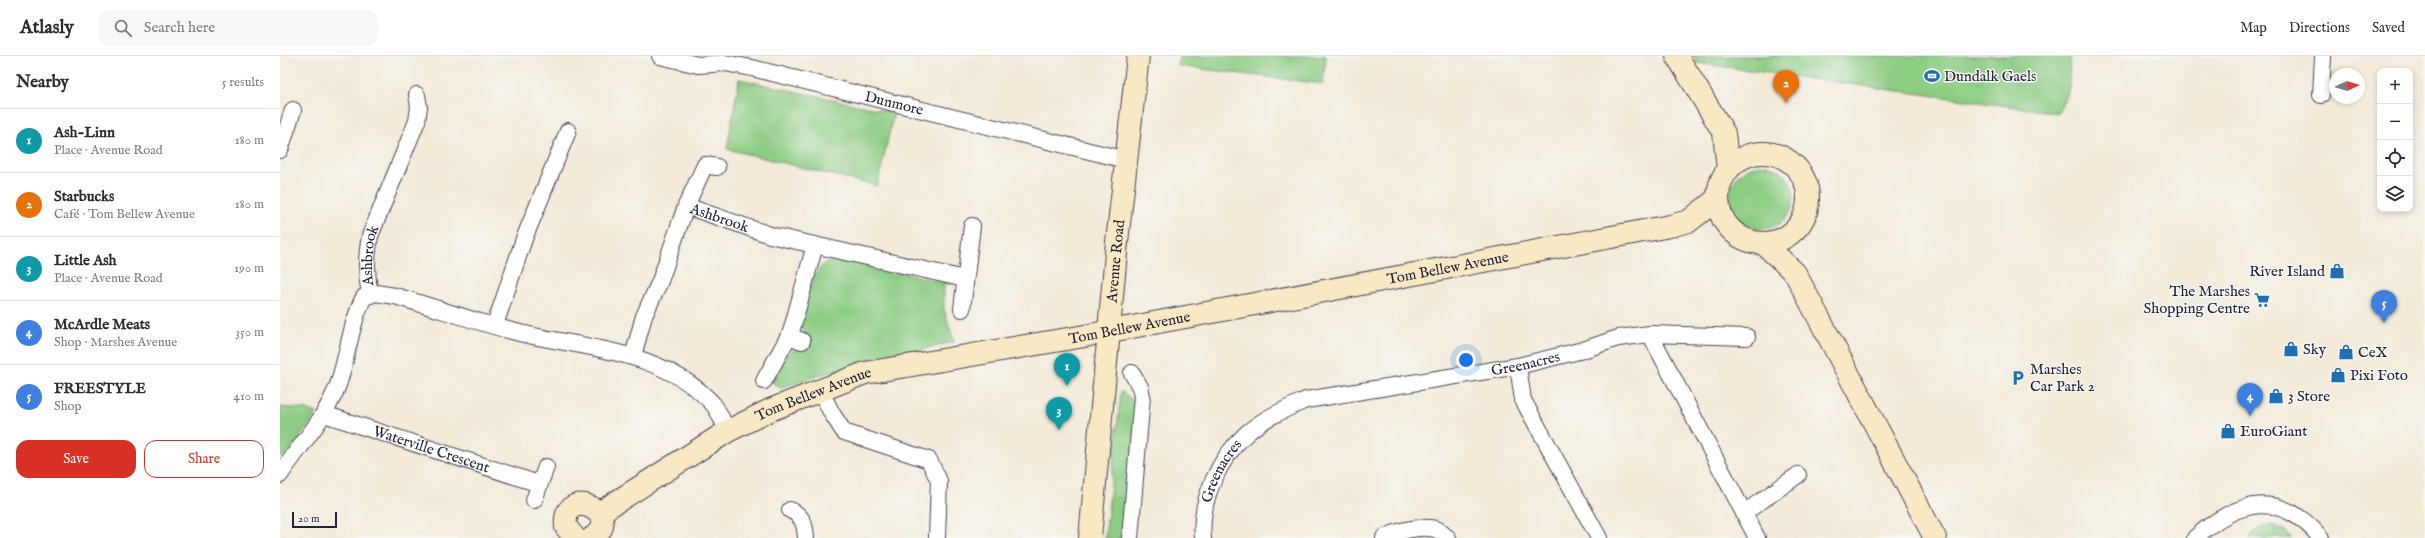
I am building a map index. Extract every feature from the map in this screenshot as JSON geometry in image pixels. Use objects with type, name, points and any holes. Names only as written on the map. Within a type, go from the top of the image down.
[{"type":"street","name":"Dunmore","points":[[660,56],[698,65],[725,64],[752,68],[1126,160]]},
{"type":"street","name":"Avenue Road","points":[[1090,538],[1109,330],[1138,56]]},
{"type":"street","points":[[1677,56],[1724,133],[1728,169]]},
{"type":"street","points":[[2321,95],[2323,56]]},
{"type":"street","name":"Ashbrook","points":[[417,95],[419,108],[417,121],[370,236],[367,252],[367,276],[370,295],[376,293],[395,296],[508,330],[633,356],[664,368],[685,380],[714,405],[728,431]]},
{"type":"street","points":[[282,140],[294,110]]},
{"type":"street","points":[[495,325],[524,239],[568,131]]},
{"type":"street","points":[[1724,133],[1755,152]]},
{"type":"street","points":[[1755,152],[1772,153],[1782,156],[1796,166],[1805,180],[1808,196],[1806,212],[1794,231],[1778,241],[1763,243],[1745,240],[1729,229],[1722,218],[1717,199],[1720,183],[1728,169],[1739,158],[1755,152]]},
{"type":"street","points":[[686,206],[705,165],[717,167]]},
{"type":"street","name":"Tom Bellew Avenue","points":[[568,536],[566,522],[572,508],[583,504],[589,505],[600,529],[728,431],[820,389],[865,373],[1109,330],[1662,228],[1689,221],[1717,199]]},
{"type":"street","name":"Ashbrook","points":[[633,356],[644,316],[660,281],[686,206],[770,235],[965,279]]},
{"type":"street","name":"Tom Bellew Avenue","points":[[1689,221],[1729,229]]},
{"type":"street","points":[[962,309],[972,226]]},
{"type":"street","points":[[1794,231],[1795,273]]},
{"type":"street","points":[[1763,243],[1795,273],[1935,538]]},
{"type":"street","points":[[764,381],[795,338],[815,245]]},
{"type":"street","points":[[281,472],[324,414],[338,385],[356,313],[364,297],[370,295]]},
{"type":"street","points":[[1650,334],[1757,538]]},
{"type":"street","name":"Greenacres","points":[[1203,538],[1201,524],[1205,501],[1214,479],[1229,454],[1247,434],[1275,414],[1306,400],[1518,366],[1583,350],[1618,338],[1650,334],[1747,337]]},
{"type":"street","points":[[1518,366],[1523,400],[1599,538]]},
{"type":"street","points":[[1130,538],[1142,396],[1140,387],[1132,373]]},
{"type":"street","points":[[820,389],[831,412],[844,432],[929,460],[939,481],[937,538]]},
{"type":"street","name":"Waterville Crescent","points":[[324,414],[540,484]]},
{"type":"street","points":[[534,500],[546,467]]},
{"type":"street","points":[[1744,513],[1798,475]]},
{"type":"street","points":[[2195,538],[2227,514],[2242,508],[2261,505],[2288,510],[2310,525],[2321,538]]},
{"type":"street","points":[[790,510],[800,515],[805,526],[806,538]]},
{"type":"street","points":[[1384,538],[1398,532],[1427,528],[1437,530],[1448,538]]},
{"type":"green space","points":[[1179,56],[1326,56],[1323,84],[1178,66]]},
{"type":"green space","name":"Dundalk Gaels","points":[[1694,56],[2070,56],[2069,89],[2058,113],[1697,63]]},
{"type":"green space","points":[[739,79],[894,113],[877,186],[727,149]]},
{"type":"green space","points":[[1762,165],[1774,167],[1785,174],[1792,185],[1794,197],[1792,209],[1785,220],[1774,227],[1762,229],[1750,227],[1739,220],[1732,209],[1730,197],[1732,185],[1739,174],[1750,167]]},
{"type":"green space","points":[[835,258],[844,258],[944,283],[944,309],[954,342],[832,371],[781,388],[772,382],[787,354],[793,350],[799,351],[807,335],[803,333],[801,326],[810,286],[814,277],[826,262]]},
{"type":"green space","points":[[1121,391],[1137,404],[1124,538],[1105,538]]},
{"type":"green space","points":[[280,407],[304,409],[317,413],[288,454],[280,457]]},
{"type":"green space","points":[[2273,525],[2286,531],[2291,538],[2250,538],[2259,528]]},
{"type":"place","name":"Dundalk Gaels","points":[[1932,76]]},
{"type":"place","name":"Starbucks","points":[[1786,103]]},
{"type":"place","name":"River Island","points":[[2337,271]]},
{"type":"place","name":"The Marshes Shopping Centre","points":[[2262,300]]},
{"type":"place","name":"FREESTYLE","points":[[2384,323]]},
{"type":"place","name":"Sky","points":[[2291,349]]},
{"type":"place","name":"CeX","points":[[2346,352]]},
{"type":"place","name":"Pixi Foto","points":[[2338,375]]},
{"type":"place","name":"Marshes Car Park 2","points":[[2018,378]]},
{"type":"place","name":"Ash-Linn","points":[[1067,386]]},
{"type":"place","name":"3 Store","points":[[2276,396]]},
{"type":"place","name":"McArdle Meats","points":[[2250,416]]},
{"type":"place","name":"Little Ash","points":[[1059,430]]},
{"type":"place","name":"EuroGiant","points":[[2228,431]]}]
